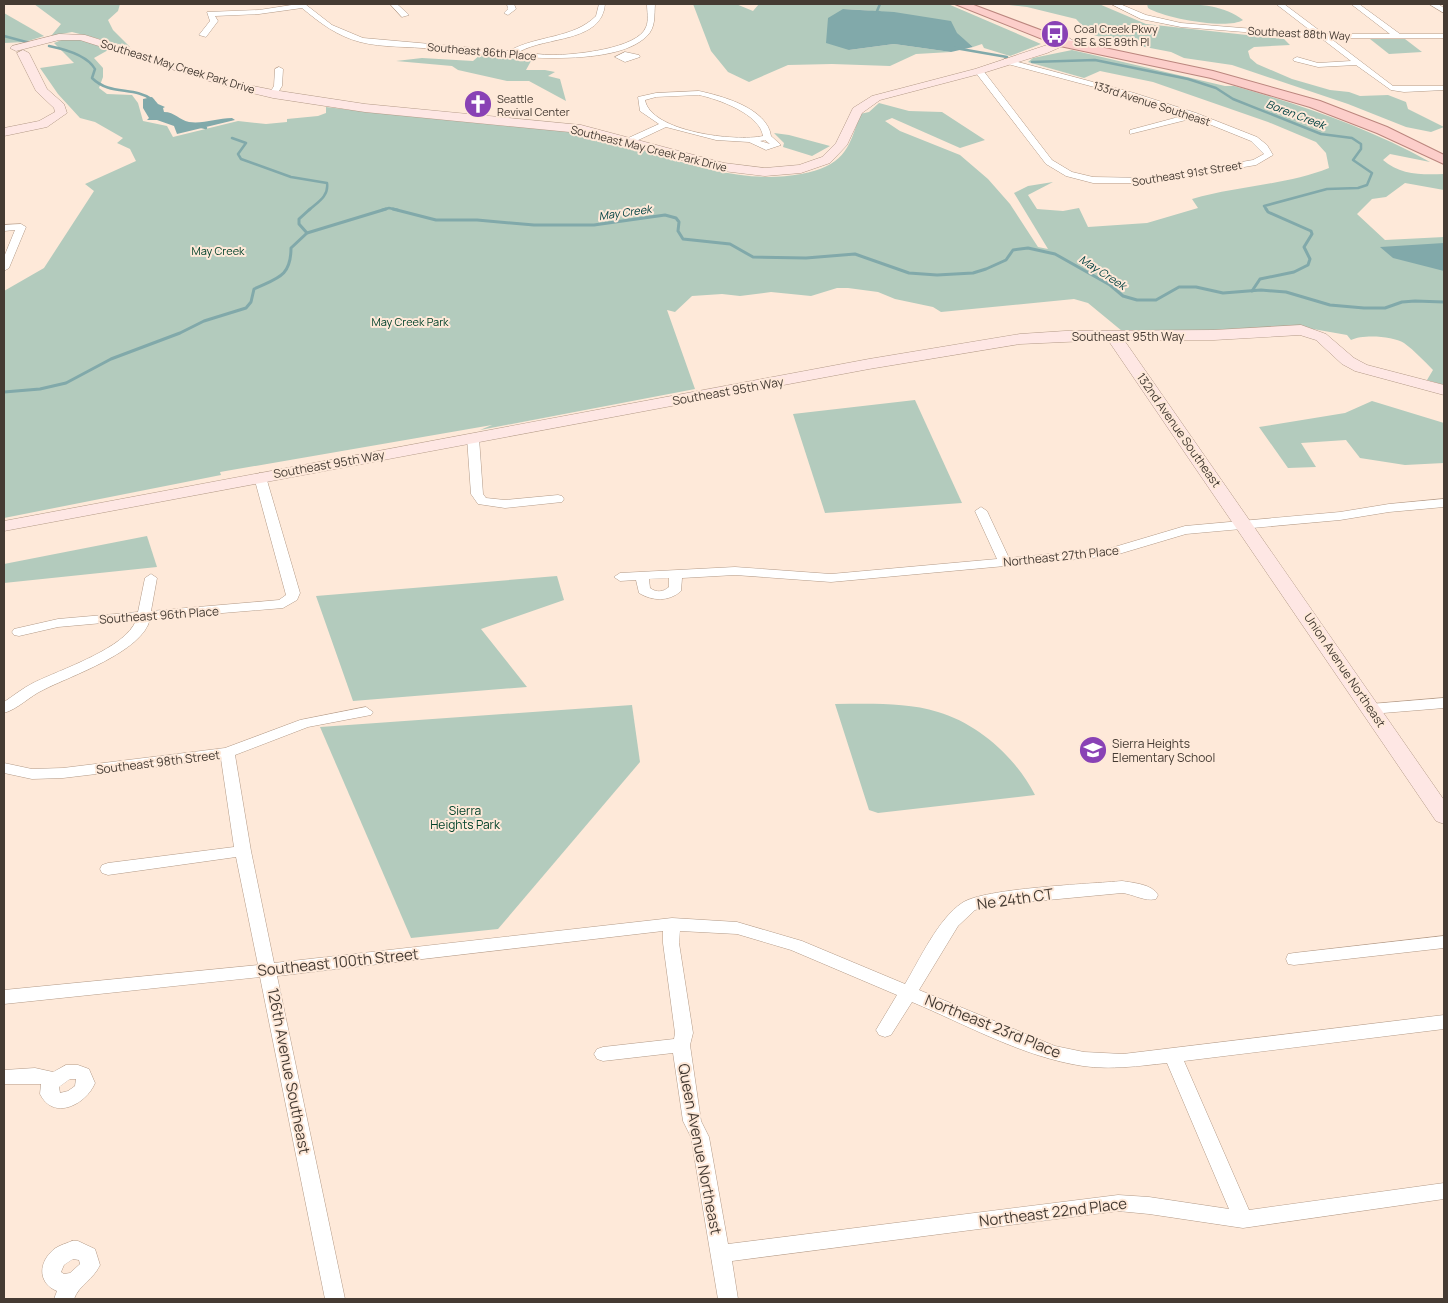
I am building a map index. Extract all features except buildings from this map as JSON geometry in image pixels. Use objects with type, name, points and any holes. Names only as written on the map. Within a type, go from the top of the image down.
[{"type":"main road","points":[[960,4],[1067,42],[1265,88],[1351,118],[1444,160]]},
{"type":"main road","points":[[972,4],[1067,42],[1239,78],[1315,100],[1394,130],[1444,155]]},
{"type":"street","points":[[393,4],[405,15]]},
{"type":"street","points":[[508,14],[512,10],[511,4]]},
{"type":"street","points":[[508,54],[531,42],[585,29],[600,17],[602,4]]},
{"type":"street","name":"Southeast 86th Place","points":[[302,5],[329,27],[350,37],[376,42],[458,47],[508,54],[553,56],[613,50],[638,39],[648,30],[651,4]]},
{"type":"street","name":"Southeast 88th Way","points":[[1115,4],[1127,11],[1154,20],[1181,25],[1322,37],[1444,36]]},
{"type":"street","points":[[1280,4],[1391,88],[1404,90],[1444,88]]},
{"type":"street","points":[[1355,4],[1398,36]]},
{"type":"street","points":[[1433,4],[1444,11]]},
{"type":"street","points":[[203,35],[214,21],[210,14],[259,12],[302,5]]},
{"type":"street","name":"Southeast May Creek Park Drive","points":[[4,132],[43,124],[53,120],[61,113],[60,107],[42,91],[13,52],[65,36],[86,38],[229,84],[273,94],[358,107],[564,126],[629,141],[732,169],[765,172],[801,169],[832,156],[841,145],[855,113],[869,101],[898,90],[979,71],[1067,42]]},
{"type":"street","points":[[613,50],[622,55]]},
{"type":"street","points":[[1297,59],[1318,65],[1358,63]]},
{"type":"street","name":"133rd Avenue Southeast","points":[[1007,61],[1128,93],[1245,136],[1264,146]]},
{"type":"street","points":[[273,94],[279,82],[278,69]]},
{"type":"street","name":"Southeast 91st Street","points":[[979,71],[1049,162],[1064,172],[1094,180],[1122,183],[1256,162],[1268,155],[1264,146]]},
{"type":"street","points":[[629,141],[664,125],[713,137],[760,139],[764,125],[754,116],[709,94],[656,95],[641,99],[640,106],[644,114],[664,125]]},
{"type":"street","points":[[1133,132],[1193,116]]},
{"type":"street","points":[[4,228],[21,227],[4,268]]},
{"type":"street","name":"Southeast 95th Way","points":[[4,526],[992,342],[1044,337],[1214,335],[1301,330],[1321,337],[1348,361],[1361,368],[1444,390]]},
{"type":"street","name":"132nd Avenue Southeast","points":[[1114,336],[1245,524]]},
{"type":"street","points":[[473,438],[477,494],[482,501],[488,503],[558,499]]},
{"type":"street","name":"Southeast 96th Place","points":[[19,632],[58,623],[276,606],[288,601],[293,593],[260,477]]},
{"type":"street","name":"Northeast 27th Place","points":[[620,577],[735,570],[820,578],[1005,562],[1112,552],[1185,530],[1340,516],[1388,508],[1444,503]]},
{"type":"street","points":[[981,511],[1005,562]]},
{"type":"street","name":"Union Avenue Northeast","points":[[1245,524],[1444,816]]},
{"type":"street","points":[[642,576],[644,590],[651,594],[661,595],[671,593],[676,588],[675,574]]},
{"type":"street","points":[[4,708],[37,687],[109,654],[136,634],[142,624],[151,578]]},
{"type":"street","points":[[1371,709],[1444,703]]},
{"type":"street","name":"Southeast 98th Street","points":[[4,768],[32,774],[56,774],[227,753],[305,723],[366,712]]},
{"type":"street","name":"126th Avenue Southeast","points":[[227,753],[243,851],[269,970],[335,1299]]},
{"type":"street","points":[[108,869],[243,851]]},
{"type":"street","name":"Ne 24th CT","points":[[885,1030],[952,922],[969,906],[995,899],[1122,887],[1137,889],[1150,895]]},
{"type":"street","name":"Southeast 100th Street","points":[[4,996],[269,970],[672,924]]},
{"type":"street","name":"Northeast 23rd Place","points":[[672,924],[707,925],[759,934],[796,945],[1054,1053],[1084,1060],[1122,1061],[1173,1056],[1444,1022]]},
{"type":"street","name":"Queen Avenue Northeast","points":[[672,924],[671,944],[684,1033],[680,1045],[692,1121],[700,1137],[728,1299]]},
{"type":"street","points":[[1294,959],[1444,942]]},
{"type":"street","points":[[603,1054],[680,1045]]},
{"type":"street","points":[[1173,1056],[1243,1219]]},
{"type":"street","points":[[4,1077],[35,1075],[54,1079]]},
{"type":"street","name":"Northeast 22nd Place","points":[[720,1254],[1118,1203],[1134,1203],[1215,1217],[1243,1219],[1444,1191]]},
{"type":"green space","points":[[34,4],[120,4],[118,11],[108,20],[113,30],[130,47],[72,32],[51,36],[61,24]]},
{"type":"green space","points":[[693,4],[736,4],[753,11],[759,4],[948,4],[1041,44],[1010,56],[984,48],[982,44],[973,47],[943,27],[912,16],[878,11],[843,9],[849,50],[894,44],[951,52],[916,54],[890,66],[788,65],[749,82],[728,72],[711,51]]},
{"type":"green space","points":[[1000,4],[1099,4],[1146,24],[1284,39],[1290,45],[1254,47],[1248,51],[1250,58],[1257,64],[1292,79],[1330,90],[1349,92],[1360,96],[1388,95],[1406,102],[1408,109],[1444,127],[1431,132],[1406,127],[1348,104],[1232,65],[1184,58],[1171,52],[1119,42],[1090,34],[1076,19],[1027,7]]},
{"type":"green space","points":[[1147,4],[1198,4],[1210,6],[1222,9],[1243,20],[1224,24],[1196,22],[1156,12],[1148,8]]},
{"type":"green space","points":[[4,13],[44,36],[25,42],[4,43]]},
{"type":"green space","name":"May Creek Park","points":[[64,39],[82,40],[110,49],[94,58],[103,68],[103,77],[99,88],[107,94],[132,95],[138,103],[143,121],[167,126],[173,137],[238,121],[266,124],[287,122],[287,119],[318,116],[326,113],[326,107],[564,130],[623,144],[711,170],[771,177],[815,171],[835,161],[842,155],[852,138],[860,114],[869,112],[879,103],[909,111],[942,112],[985,140],[960,148],[892,118],[885,121],[900,131],[960,155],[988,179],[1010,204],[1038,247],[1048,249],[1014,193],[1028,186],[1053,182],[1028,195],[1037,209],[1063,211],[1079,208],[1088,227],[1147,223],[1198,208],[1192,199],[1279,182],[1329,168],[1326,153],[1316,142],[1268,122],[1153,82],[1100,71],[1084,78],[1028,62],[1033,58],[1072,50],[1225,86],[1234,86],[1334,118],[1383,138],[1430,162],[1390,154],[1383,160],[1397,169],[1420,174],[1444,174],[1444,190],[1405,183],[1386,197],[1372,199],[1357,214],[1385,240],[1444,237],[1444,385],[1427,380],[1433,370],[1408,346],[1386,337],[1370,336],[1351,340],[1347,335],[1313,329],[1204,336],[1122,331],[1088,303],[1074,299],[941,312],[933,307],[895,299],[878,292],[848,288],[837,288],[811,296],[771,292],[740,296],[722,294],[692,296],[675,312],[667,310],[695,389],[480,430],[492,425],[220,472],[221,475],[4,518],[4,291],[44,268],[94,191],[85,184],[136,161],[130,149],[117,143],[123,138],[95,122],[80,118],[58,94],[40,68],[74,63],[54,43]]},
{"type":"green space","points":[[1370,39],[1405,39],[1422,52],[1389,54]]},
{"type":"green space","points":[[480,55],[531,61],[526,70],[555,72],[548,76],[560,79],[566,101],[529,81],[507,81],[458,70],[452,66],[396,61],[422,58],[473,61]]},
{"type":"green space","points":[[774,133],[830,146],[812,156],[783,147],[784,143]]},
{"type":"green space","points":[[915,400],[962,503],[825,513],[793,414]]},
{"type":"green space","points":[[1372,401],[1444,423],[1444,463],[1405,465],[1360,458],[1346,440],[1301,443],[1316,467],[1288,468],[1259,427],[1345,413]]},
{"type":"green space","points":[[147,536],[157,567],[4,583],[4,564]]},
{"type":"green space","points":[[557,576],[564,600],[481,629],[527,687],[353,701],[316,596]]},
{"type":"green space","points":[[835,704],[887,704],[925,709],[953,717],[995,744],[1018,768],[1035,795],[878,813],[869,810]]},
{"type":"green space","name":"Sierra Heights Park","points":[[632,705],[640,762],[498,929],[411,938],[320,727]]},
{"type":"water","points":[[843,9],[894,12],[951,21],[957,33],[973,47],[951,52],[894,44],[849,50],[826,43],[828,18]]},
{"type":"water","points":[[152,97],[158,104],[165,107],[163,108],[164,112],[171,113],[189,122],[232,118],[235,120],[177,134],[174,126],[157,120],[147,120],[149,118],[143,108],[143,99]]},
{"type":"water","points":[[1444,243],[1444,271],[1393,258],[1380,247]]},
{"type":"waterway","name":"Boren Creek","points":[[880,4],[877,11],[881,13]]},
{"type":"waterway","points":[[4,36],[30,43]]},
{"type":"waterway","points":[[49,46],[68,51],[87,60],[95,69],[92,78],[99,84],[138,93],[153,100]]},
{"type":"waterway","name":"Boren Creek","points":[[955,48],[1007,57]]},
{"type":"waterway","name":"Boren Creek","points":[[1032,62],[1095,60],[1188,79],[1216,88],[1233,99],[1321,134],[1352,138],[1361,144],[1361,149],[1353,160],[1372,173],[1367,185],[1358,188],[1327,189],[1264,206],[1267,210]]},
{"type":"waterway","points":[[197,126],[206,128]]},
{"type":"waterway","points":[[232,138],[246,143],[238,154],[241,159],[291,177],[327,183],[325,195],[309,210]]},
{"type":"waterway","name":"May Creek","points":[[382,210],[389,208],[398,210]]},
{"type":"waterway","points":[[307,233],[299,224],[299,219],[310,209]]},
{"type":"waterway","name":"May Creek","points":[[307,233],[386,209]]},
{"type":"waterway","name":"May Creek","points":[[393,209],[436,220],[477,220],[534,225],[594,225],[665,215],[676,218],[679,222],[678,231],[683,239],[730,244],[753,257],[806,258],[855,254],[909,273],[937,275],[973,273],[1006,260],[1013,250],[1028,248],[1055,254],[1110,285],[1123,296],[1137,300],[1156,300],[1179,287],[1196,287],[1223,293],[1252,291]]},
{"type":"waterway","name":"Boren Creek","points":[[1252,291],[1260,279],[1294,272],[1308,265],[1310,259],[1304,247],[1312,234],[1311,231],[1268,212],[1266,209]]},
{"type":"waterway","name":"May Creek","points":[[4,392],[40,389],[66,383],[111,359],[180,333],[204,321],[246,308],[251,302],[254,289],[276,279],[285,271],[290,258],[291,248],[307,233]]},
{"type":"waterway","name":"May Creek","points":[[1252,291],[1286,292],[1330,305],[1364,308],[1385,308],[1402,302],[1415,301],[1444,302]]},
{"type":"place","name":"Coal Creek Pkwy SE & SE 89th Pl","points":[[1055,34]]},
{"type":"place","name":"Seattle Revival Center","points":[[478,104]]},
{"type":"place","name":"Sierra Heights Elementary School","points":[[1093,750]]}]
